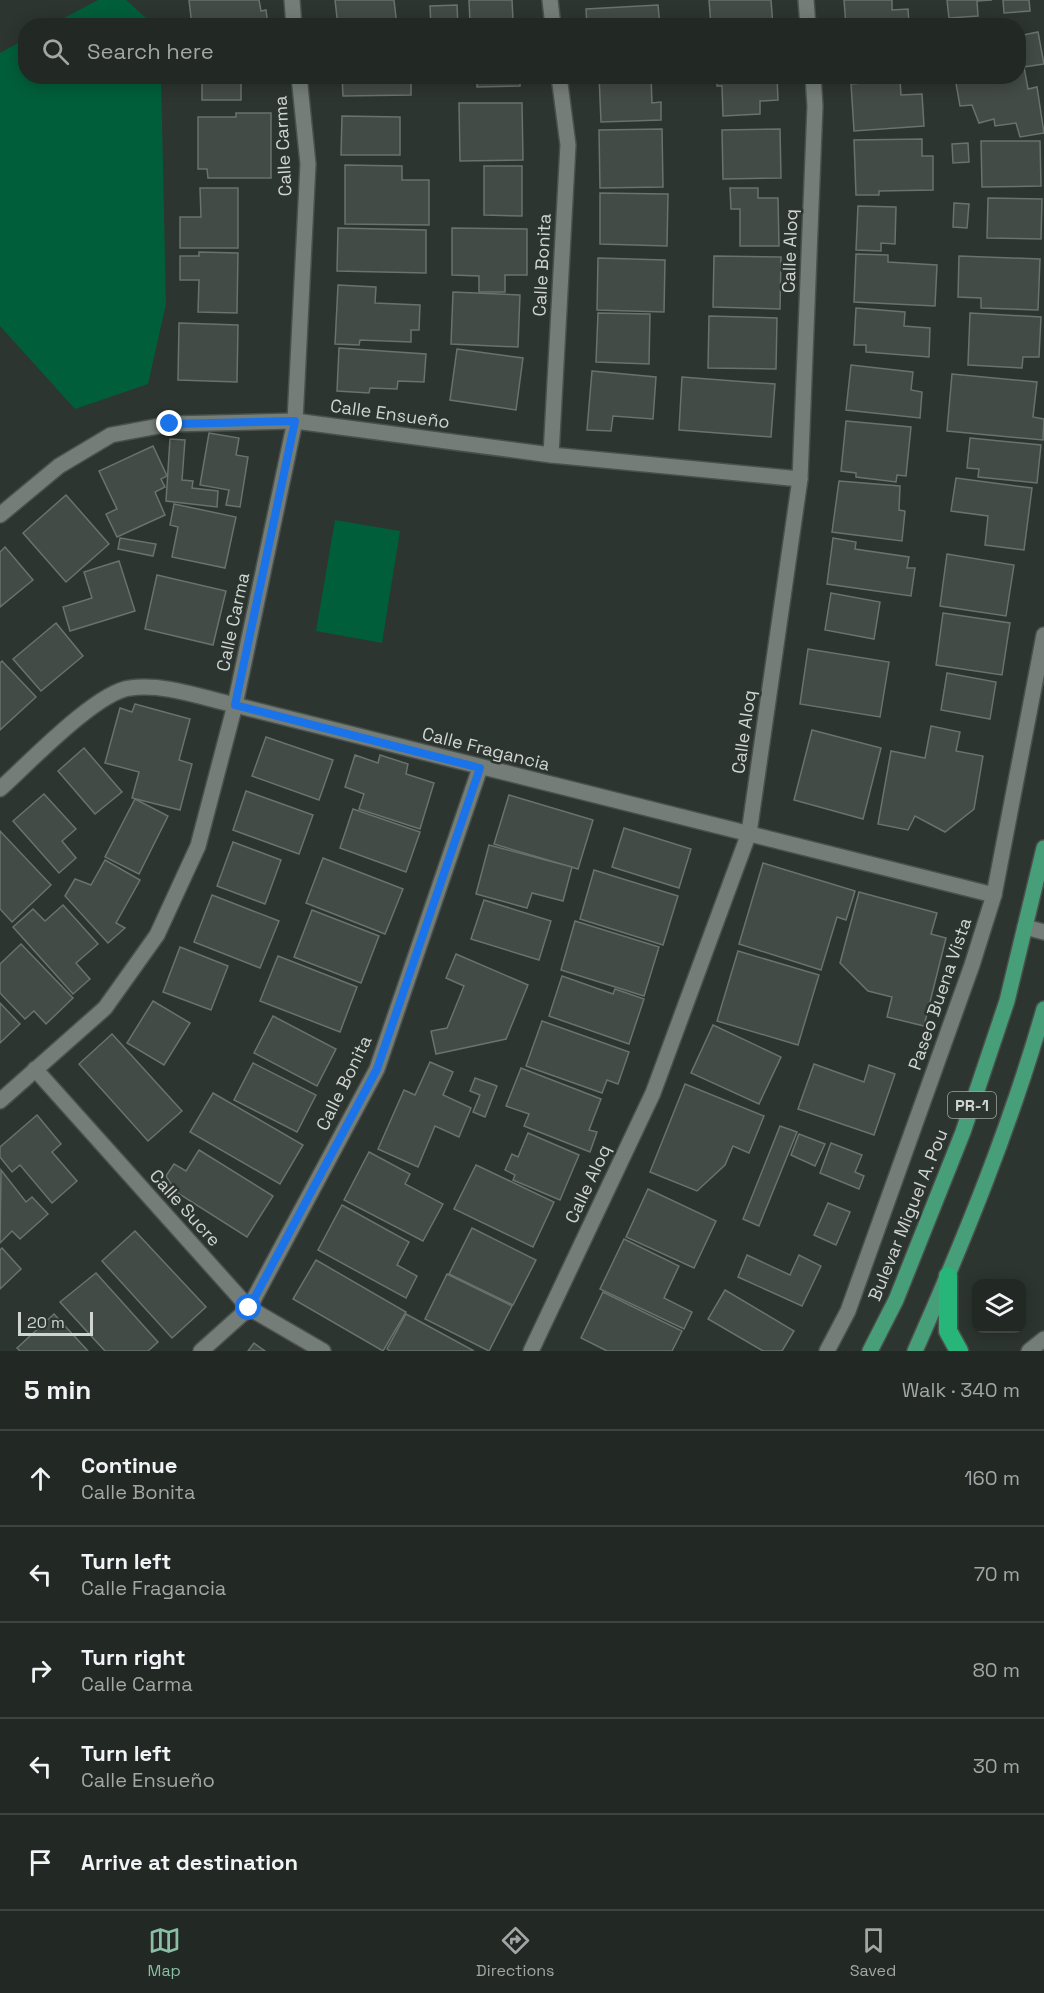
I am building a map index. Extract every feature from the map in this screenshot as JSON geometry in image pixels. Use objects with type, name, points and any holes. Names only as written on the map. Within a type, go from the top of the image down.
[{"type":"highway","points":[[948,1276],[948,1331],[959,1351]]},
{"type":"main road","name":"Bulevar Miguel A. Pou","points":[[870,1351],[896,1300],[963,1132],[1007,1001],[1025,927],[1040,880],[1044,848]]},
{"type":"main road","name":"PR-1","points":[[915,1351],[948,1276],[999,1145],[1044,1009]]},
{"type":"street","points":[[292,0],[293,18]]},
{"type":"street","points":[[550,0],[552,18]]},
{"type":"street","points":[[806,0],[807,18]]},
{"type":"street","name":"Calle Carma","points":[[0,1101],[105,1008],[158,935],[198,846],[235,705],[295,421],[308,164],[300,84]]},
{"type":"street","name":"Calle Bonita","points":[[551,455],[568,145],[560,84]]},
{"type":"street","name":"Calle Aloq","points":[[531,1351],[653,1093],[749,833],[800,479],[816,106],[814,84]]},
{"type":"street","name":"Calle Ensueño","points":[[0,515],[59,466],[111,435],[170,424],[295,421],[551,455],[800,479]]},
{"type":"street","name":"Paseo Buena Vista","points":[[827,1351],[848,1311],[972,965],[994,895],[1044,635]]},
{"type":"street","name":"Calle Fragancia","points":[[0,789],[99,700],[129,688],[154,688],[235,705],[994,895]]},
{"type":"street","name":"Calle Bonita","points":[[201,1351],[249,1308],[377,1069],[480,768]]},
{"type":"street","points":[[1025,927],[1044,932]]},
{"type":"street","name":"Calle Sucre","points":[[35,1069],[249,1308],[323,1351]]},
{"type":"street","points":[[1029,1351],[1044,1339]]},
{"type":"green space","points":[[98,0],[126,0],[146,18],[64,18]]},
{"type":"green space","points":[[18,43],[18,84],[161,84],[166,304],[148,384],[75,409],[0,326],[0,53]]},
{"type":"green space","points":[[335,520],[400,531],[382,643],[316,631]]},
{"type":"building","points":[[189,0],[259,0],[261,11],[266,10],[267,18],[191,18]]},
{"type":"building","points":[[335,0],[394,0],[396,18],[337,18]]},
{"type":"building","points":[[469,0],[512,0],[513,18],[470,18]]},
{"type":"building","points":[[709,0],[771,0],[772,18],[710,18]]},
{"type":"building","points":[[844,0],[892,0],[892,10],[908,9],[909,18],[845,18]]},
{"type":"building","points":[[947,0],[992,0],[977,1],[978,16],[949,18]]},
{"type":"building","points":[[1003,0],[1029,0],[1030,11],[1004,13]]},
{"type":"building","points":[[457,5],[458,18],[431,18],[430,6]]},
{"type":"building","points":[[658,5],[659,18],[587,18],[586,9]]},
{"type":"building","points":[[1038,32],[1044,64],[1026,67],[1026,34]]},
{"type":"building","points":[[1026,78],[1028,89],[1037,87],[1044,133],[1020,137],[1016,123],[995,126],[994,119],[979,123],[972,105],[960,106],[956,84],[1026,84]]},
{"type":"building","points":[[202,84],[241,84],[241,100],[202,100]]},
{"type":"building","points":[[342,84],[411,84],[411,95],[343,96]]},
{"type":"building","points":[[477,84],[520,84],[520,86],[477,87]]},
{"type":"building","points":[[599,84],[651,84],[652,103],[661,102],[661,120],[601,122]]},
{"type":"building","points":[[717,84],[777,84],[778,100],[760,101],[760,114],[723,116],[722,86],[717,86]]},
{"type":"building","points":[[851,84],[900,84],[901,95],[922,94],[924,126],[854,131]]},
{"type":"building","points":[[459,103],[522,103],[523,160],[460,161]]},
{"type":"building","points":[[236,113],[271,113],[271,178],[208,178],[207,169],[198,169],[198,117],[236,117]]},
{"type":"building","points":[[342,116],[400,117],[400,155],[341,155]]},
{"type":"building","points":[[662,129],[663,187],[600,188],[599,130]]},
{"type":"building","points":[[780,129],[781,178],[723,179],[722,130]]},
{"type":"building","points":[[922,139],[922,156],[933,156],[933,190],[879,191],[879,195],[856,195],[854,140]]},
{"type":"building","points":[[981,141],[1040,141],[1041,186],[982,187]]},
{"type":"building","points":[[968,143],[969,162],[953,163],[952,144]]},
{"type":"building","points":[[345,165],[402,166],[402,180],[429,180],[429,225],[345,224]]},
{"type":"building","points":[[484,166],[522,166],[522,216],[484,215]]},
{"type":"building","points":[[200,188],[238,188],[238,248],[180,248],[180,217],[201,217]]},
{"type":"building","points":[[730,188],[758,188],[758,198],[778,198],[779,246],[740,246],[740,209],[731,209]]},
{"type":"building","points":[[600,193],[668,194],[667,246],[600,244]]},
{"type":"building","points":[[988,198],[1042,199],[1041,239],[987,238]]},
{"type":"building","points":[[954,203],[969,204],[967,228],[953,227]]},
{"type":"building","points":[[858,206],[896,207],[895,244],[881,243],[881,251],[856,250]]},
{"type":"building","points":[[338,228],[426,230],[426,273],[337,271]]},
{"type":"building","points":[[452,228],[527,229],[527,275],[505,275],[505,292],[479,292],[479,276],[452,275]]},
{"type":"building","points":[[199,252],[238,253],[237,313],[198,312],[199,280],[180,280],[180,256],[199,256]]},
{"type":"building","points":[[856,254],[888,255],[888,262],[937,265],[935,306],[854,302]]},
{"type":"building","points":[[714,256],[781,257],[780,309],[713,307]]},
{"type":"building","points":[[959,256],[1040,259],[1038,310],[981,308],[981,298],[958,297]]},
{"type":"building","points":[[598,258],[665,260],[664,312],[597,310]]},
{"type":"building","points":[[338,285],[376,287],[375,303],[420,305],[419,330],[411,330],[411,342],[360,340],[359,345],[335,344]]},
{"type":"building","points":[[453,292],[520,295],[518,347],[451,344]]},
{"type":"building","points":[[856,308],[905,312],[904,326],[930,328],[929,357],[866,352],[866,345],[854,345]]},
{"type":"building","points":[[598,313],[650,314],[649,364],[596,362]]},
{"type":"building","points":[[970,313],[1041,317],[1039,357],[1023,357],[1022,368],[968,365]]},
{"type":"building","points":[[709,316],[777,318],[776,369],[708,368]]},
{"type":"building","points":[[179,323],[238,325],[237,382],[178,380]]},
{"type":"building","points":[[339,348],[426,354],[424,382],[398,381],[397,389],[370,388],[369,393],[337,391]]},
{"type":"building","points":[[457,349],[523,358],[516,410],[450,400]]},
{"type":"building","points":[[851,365],[913,372],[911,390],[922,392],[920,418],[846,410]]},
{"type":"building","points":[[592,371],[656,377],[653,419],[613,416],[611,431],[587,430]]},
{"type":"building","points":[[952,374],[1037,382],[1033,417],[1044,419],[1043,440],[947,431]]},
{"type":"building","points":[[682,377],[775,384],[771,437],[679,430]]},
{"type":"building","points":[[846,421],[911,427],[906,476],[897,475],[896,482],[856,477],[856,473],[841,471]]},
{"type":"building","points":[[209,433],[239,438],[236,455],[248,457],[240,507],[226,505],[229,490],[200,485]]},
{"type":"building","points":[[970,438],[1041,445],[1037,483],[978,477],[979,469],[967,468]]},
{"type":"building","points":[[170,439],[185,440],[182,480],[193,481],[192,488],[218,491],[217,507],[166,501]]},
{"type":"building","points":[[153,446],[167,476],[161,479],[165,487],[155,492],[165,515],[117,537],[106,514],[117,509],[99,471]]},
{"type":"building","points":[[956,478],[1032,488],[1024,550],[985,545],[988,516],[951,511]]},
{"type":"building","points":[[839,481],[900,486],[899,510],[905,511],[902,541],[832,532]]},
{"type":"building","points":[[66,495],[109,544],[66,582],[23,533]]},
{"type":"building","points":[[174,504],[236,517],[225,568],[172,557],[178,527],[170,525]]},
{"type":"building","points":[[120,538],[156,544],[153,556],[118,549]]},
{"type":"building","points":[[833,538],[856,542],[855,549],[909,557],[907,568],[915,568],[911,596],[827,584]]},
{"type":"building","points":[[5,547],[33,580],[0,607],[0,552]]},
{"type":"building","points":[[947,554],[1014,565],[1006,616],[940,606]]},
{"type":"building","points":[[119,561],[135,611],[70,631],[63,607],[92,598],[84,572]]},
{"type":"building","points":[[157,575],[226,591],[213,645],[145,629]]},
{"type":"building","points":[[831,593],[880,602],[874,639],[825,630]]},
{"type":"building","points":[[943,613],[1010,623],[1002,675],[936,665]]},
{"type":"building","points":[[56,623],[83,656],[41,691],[13,659]]},
{"type":"building","points":[[808,649],[889,662],[880,717],[800,704]]},
{"type":"building","points":[[2,661],[36,697],[0,730],[0,663]]},
{"type":"building","points":[[947,673],[996,682],[990,719],[941,710]]},
{"type":"building","points":[[135,704],[190,719],[179,760],[192,764],[180,810],[132,798],[139,772],[105,763],[120,708],[132,712]]},
{"type":"building","points":[[931,726],[960,732],[956,751],[983,756],[974,809],[945,832],[915,816],[908,830],[878,824],[891,751],[925,758]]},
{"type":"building","points":[[812,730],[881,748],[863,819],[794,800]]},
{"type":"building","points":[[266,737],[333,760],[319,800],[252,776]]},
{"type":"building","points":[[84,748],[122,792],[95,814],[58,771]]},
{"type":"building","points":[[355,755],[378,763],[380,755],[408,764],[406,774],[434,783],[420,829],[359,809],[364,794],[345,787]]},
{"type":"building","points":[[246,791],[313,815],[299,854],[233,830]]},
{"type":"building","points":[[44,794],[76,829],[62,841],[76,858],[59,873],[13,821]]},
{"type":"building","points":[[509,795],[593,820],[578,869],[494,844]]},
{"type":"building","points":[[135,799],[168,816],[139,874],[105,857]]},
{"type":"building","points":[[353,809],[420,832],[406,872],[340,848]]},
{"type":"building","points":[[624,828],[691,849],[679,888],[612,867]]},
{"type":"building","points":[[0,831],[51,885],[12,922],[0,909]]},
{"type":"building","points":[[233,842],[281,860],[265,904],[217,886]]},
{"type":"building","points":[[489,845],[572,867],[563,901],[532,893],[527,908],[476,894]]},
{"type":"building","points":[[323,858],[403,889],[385,934],[306,903]]},
{"type":"building","points":[[105,860],[140,880],[116,923],[125,928],[108,943],[65,896],[75,879],[91,885]]},
{"type":"building","points":[[763,863],[855,891],[846,920],[837,917],[821,970],[739,944]]},
{"type":"building","points":[[594,870],[678,896],[663,945],[580,919]]},
{"type":"building","points":[[859,892],[937,913],[931,934],[946,938],[924,1026],[887,1017],[892,997],[868,991],[840,963]]},
{"type":"building","points":[[212,895],[279,921],[260,968],[194,942]]},
{"type":"building","points":[[484,900],[551,921],[539,960],[471,939]]},
{"type":"building","points":[[63,905],[98,944],[76,963],[90,979],[73,994],[13,927],[33,909],[45,921]]},
{"type":"building","points":[[312,910],[379,936],[361,983],[294,957]]},
{"type":"building","points":[[575,921],[659,947],[644,996],[561,970]]},
{"type":"building","points":[[21,944],[73,998],[46,1024],[34,1011],[25,1019],[0,993],[0,964]]},
{"type":"building","points":[[180,947],[228,966],[211,1010],[163,992]]},
{"type":"building","points":[[738,951],[819,975],[798,1045],[717,1021]]},
{"type":"building","points":[[456,954],[528,985],[506,1039],[436,1054],[431,1031],[447,1028],[464,986],[446,978]]},
{"type":"building","points":[[278,956],[357,987],[340,1032],[260,1001]]},
{"type":"building","points":[[562,976],[613,994],[615,989],[644,999],[629,1044],[549,1016]]},
{"type":"building","points":[[153,1001],[190,1023],[164,1065],[127,1043]]},
{"type":"building","points":[[0,1003],[20,1024],[0,1043]]},
{"type":"building","points":[[273,1016],[336,1049],[317,1086],[254,1053]]},
{"type":"building","points":[[542,1021],[629,1052],[618,1084],[607,1080],[602,1093],[526,1066]]},
{"type":"building","points":[[713,1025],[781,1057],[759,1104],[691,1073]]},
{"type":"building","points":[[112,1034],[182,1111],[148,1141],[79,1064]]},
{"type":"building","points":[[430,1062],[453,1072],[443,1095],[471,1108],[459,1137],[435,1126],[418,1167],[378,1149],[404,1090],[415,1095]]},
{"type":"building","points":[[253,1063],[316,1095],[297,1132],[234,1100]]},
{"type":"building","points":[[814,1064],[864,1082],[869,1065],[895,1074],[874,1135],[798,1109]]},
{"type":"building","points":[[521,1068],[601,1099],[589,1130],[597,1132],[590,1152],[524,1126],[529,1114],[506,1106]]},
{"type":"building","points":[[475,1078],[497,1086],[485,1117],[473,1112],[480,1095],[470,1091]]},
{"type":"building","points":[[685,1084],[764,1116],[749,1153],[733,1146],[725,1165],[697,1191],[650,1172]]},
{"type":"building","points":[[213,1093],[303,1145],[280,1184],[190,1132]]},
{"type":"building","points":[[37,1115],[61,1144],[52,1152],[77,1181],[52,1203],[20,1165],[12,1172],[0,1157],[0,1147]]},
{"type":"building","points":[[780,1126],[797,1132],[759,1226],[743,1219]]},
{"type":"building","points":[[528,1133],[579,1155],[560,1200],[513,1180],[515,1175],[505,1170],[512,1154],[518,1157]]},
{"type":"building","points":[[799,1134],[825,1144],[815,1166],[791,1155]]},
{"type":"building","points":[[831,1143],[862,1155],[855,1172],[864,1176],[859,1189],[820,1173]]},
{"type":"building","points":[[199,1150],[273,1196],[247,1237],[176,1192],[166,1176],[174,1164],[186,1171]]},
{"type":"building","points":[[369,1152],[410,1174],[405,1184],[443,1204],[423,1241],[344,1200]]},
{"type":"building","points":[[476,1165],[554,1202],[533,1247],[454,1209]]},
{"type":"building","points":[[1,1170],[26,1202],[32,1197],[48,1214],[20,1239],[12,1231],[0,1243]]},
{"type":"building","points":[[648,1189],[716,1221],[694,1268],[626,1237]]},
{"type":"building","points":[[828,1203],[850,1212],[836,1245],[814,1235]]},
{"type":"building","points":[[342,1205],[409,1242],[397,1265],[417,1276],[406,1298],[318,1250]]},
{"type":"building","points":[[472,1228],[536,1260],[513,1305],[449,1274]]},
{"type":"building","points":[[135,1231],[206,1307],[172,1338],[102,1261]]},
{"type":"building","points":[[624,1239],[679,1266],[664,1298],[692,1312],[684,1329],[600,1289]]},
{"type":"building","points":[[2,1248],[21,1269],[0,1289],[0,1250]]},
{"type":"building","points":[[747,1255],[790,1275],[799,1255],[821,1266],[802,1306],[738,1277]]},
{"type":"building","points":[[316,1260],[406,1312],[383,1351],[293,1299]]},
{"type":"building","points":[[96,1273],[158,1342],[148,1351],[105,1351],[60,1302]]},
{"type":"building","points":[[447,1274],[512,1306],[489,1351],[425,1319]]},
{"type":"building","points":[[725,1290],[794,1331],[782,1351],[763,1351],[708,1319]]},
{"type":"building","points":[[603,1292],[682,1331],[672,1351],[607,1351],[581,1338]]},
{"type":"building","points":[[54,1314],[88,1351],[20,1351],[17,1348]]},
{"type":"building","points":[[406,1314],[474,1351],[390,1351],[387,1349]]},
{"type":"building","points":[[254,1343],[265,1351],[248,1351]]},
{"type":"route","points":[[170,424],[295,421],[235,705],[480,768],[377,1069],[249,1308]]}]
